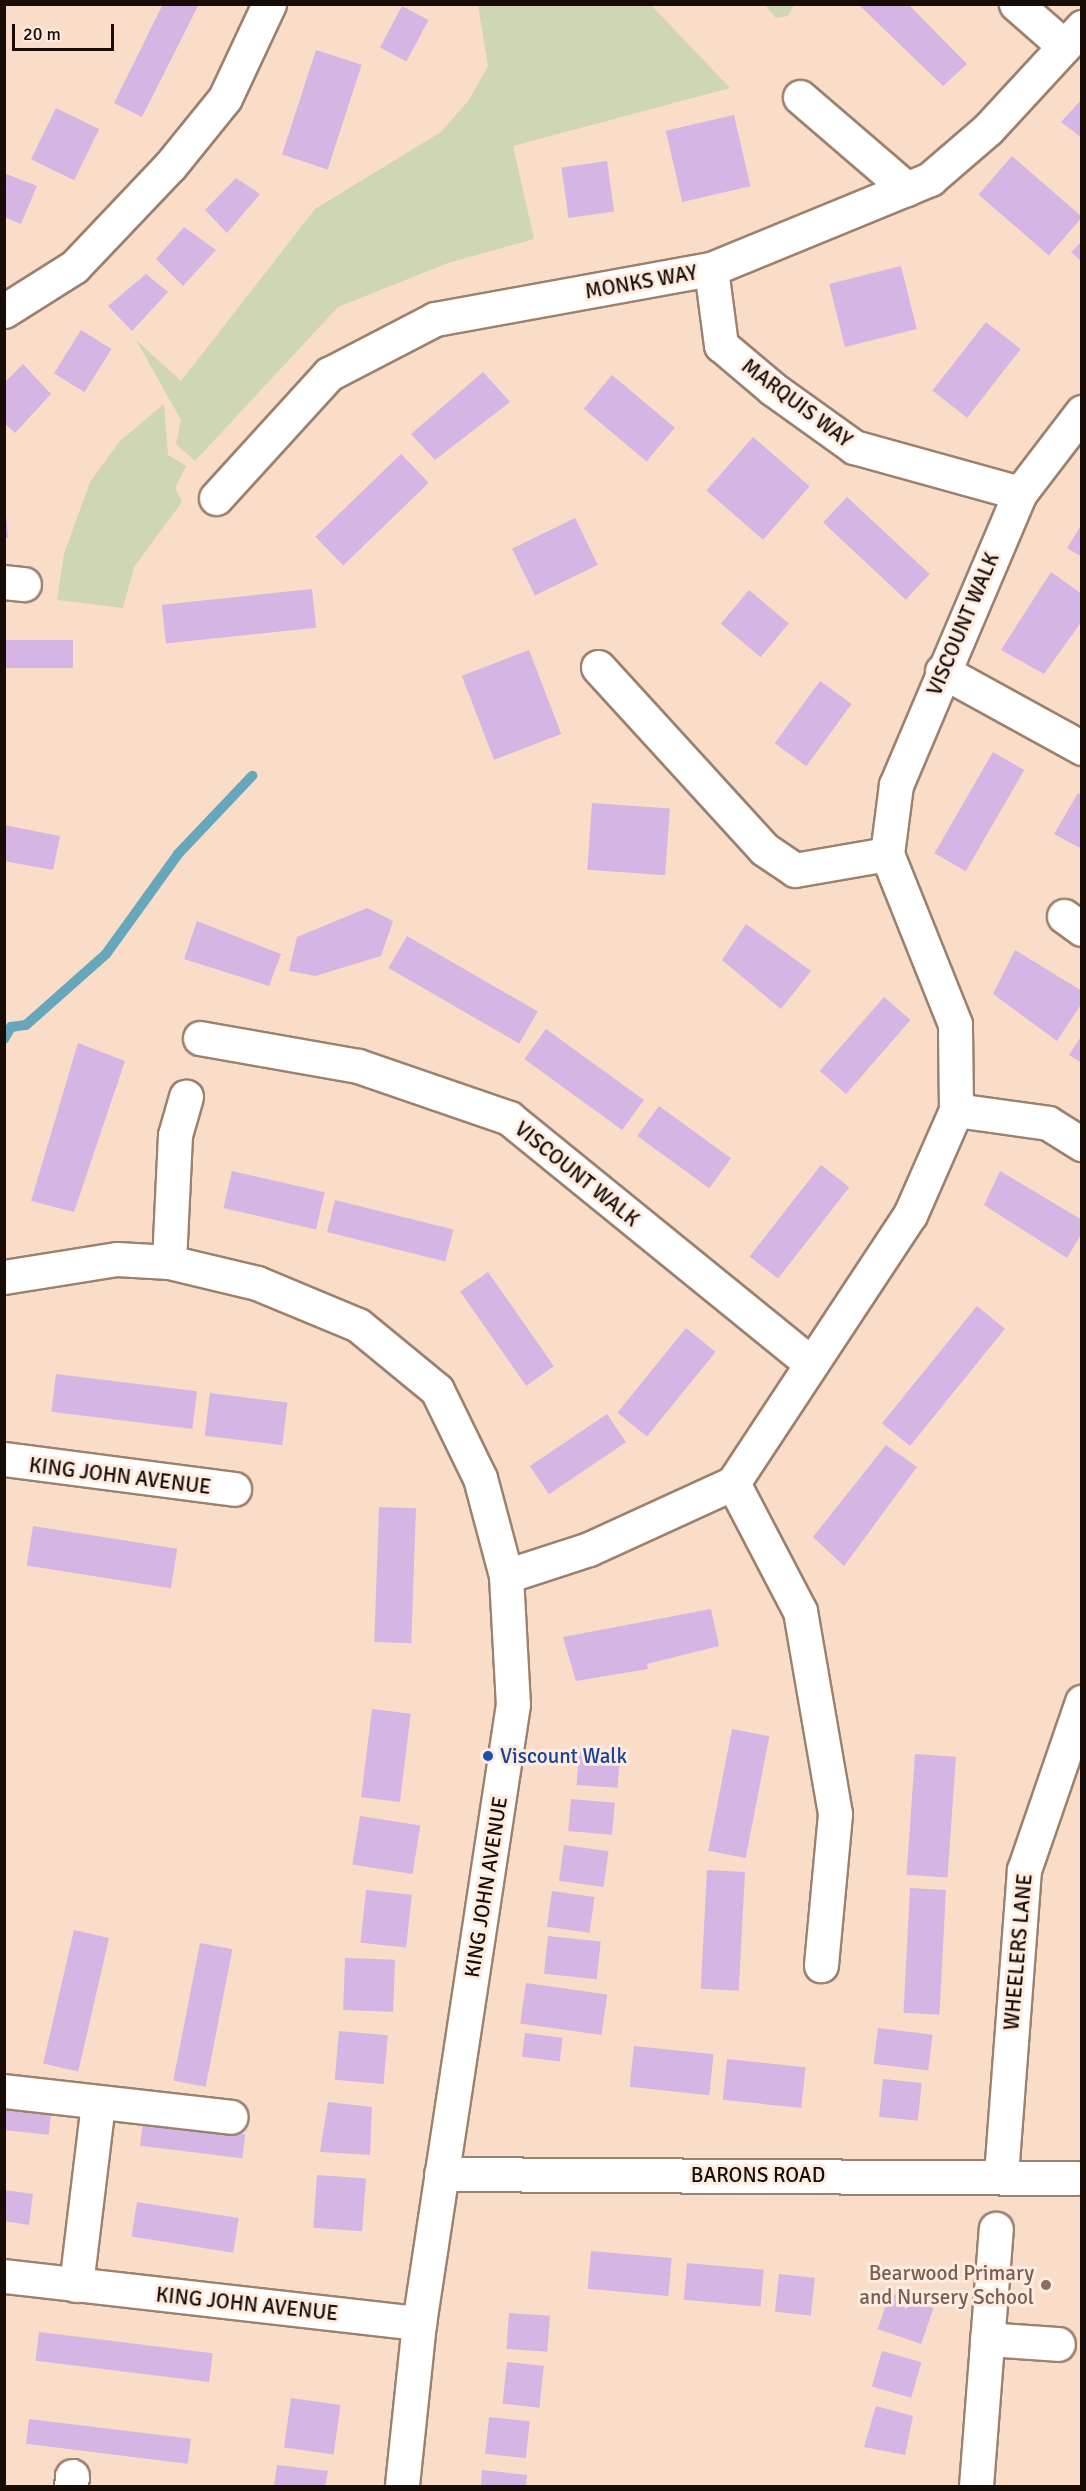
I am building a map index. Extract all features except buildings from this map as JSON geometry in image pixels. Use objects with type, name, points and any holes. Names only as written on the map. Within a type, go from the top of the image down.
[{"type":"street","points":[[4,311],[74,267],[170,166],[225,98],[269,4]]},
{"type":"street","name":"MONKS WAY","points":[[216,498],[329,374],[435,319],[711,269],[930,179],[988,129],[1073,36],[1016,4]]},
{"type":"street","points":[[800,97],[907,189]]},
{"type":"street","name":"MARQUIS WAY","points":[[711,269],[721,345],[773,389],[854,447],[1020,493]]},
{"type":"street","name":"VISCOUNT WALK","points":[[733,1483],[910,1215],[956,1110],[955,1024],[887,854],[896,785],[942,671],[1020,493],[1082,412]]},
{"type":"street","points":[[598,667],[764,849],[795,870],[887,854]]},
{"type":"street","points":[[942,671],[1082,748]]},
{"type":"street","name":"VISCOUNT WALK","points":[[200,1038],[358,1066],[509,1118],[810,1364]]},
{"type":"street","points":[[169,1262],[175,1135],[186,1097]]},
{"type":"street","points":[[956,1110],[1048,1123],[1082,1144]]},
{"type":"street","name":"KING JOHN AVENUE","points":[[4,1277],[117,1259],[169,1262],[257,1283],[358,1325],[437,1390],[480,1478],[506,1576],[513,1704],[419,2323],[402,2487]]},
{"type":"street","name":"KING JOHN AVENUE","points":[[5,1464],[234,1489]]},
{"type":"street","points":[[506,1576],[590,1549],[733,1483],[800,1611],[835,1814],[822,1965]]},
{"type":"street","name":"WHEELERS LANE","points":[[1001,2175],[1024,1870],[1082,1702]]},
{"type":"street","points":[[4,2091],[231,2117]]},
{"type":"street","points":[[75,2285],[98,2102]]},
{"type":"street","name":"BARONS ROAD","points":[[441,2174],[1001,2175],[1076,2178]]},
{"type":"street","points":[[976,2487],[996,2229]]},
{"type":"street","name":"KING JOHN AVENUE","points":[[4,2276],[419,2323]]},
{"type":"street","points":[[987,2339],[1058,2344]]},
{"type":"green space","points":[[478,5],[651,5],[730,88],[513,146],[534,239],[448,263],[338,307],[195,461],[176,444],[181,420],[136,340],[181,381],[315,209],[441,132],[469,100],[488,66]]},
{"type":"green space","points":[[765,5],[794,5],[788,16],[776,18]]},
{"type":"green space","points":[[164,404],[168,455],[186,466],[175,488],[182,502],[134,567],[123,608],[57,600],[64,554],[90,482],[120,441]]},
{"type":"waterway","points":[[4,1039],[11,1027],[26,1025],[106,954],[178,854],[252,776]]},
{"type":"place","name":"Viscount Walk","points":[[488,1756]]},
{"type":"place","name":"Bearwood Primary and Nursery School","points":[[1046,2285]]}]
